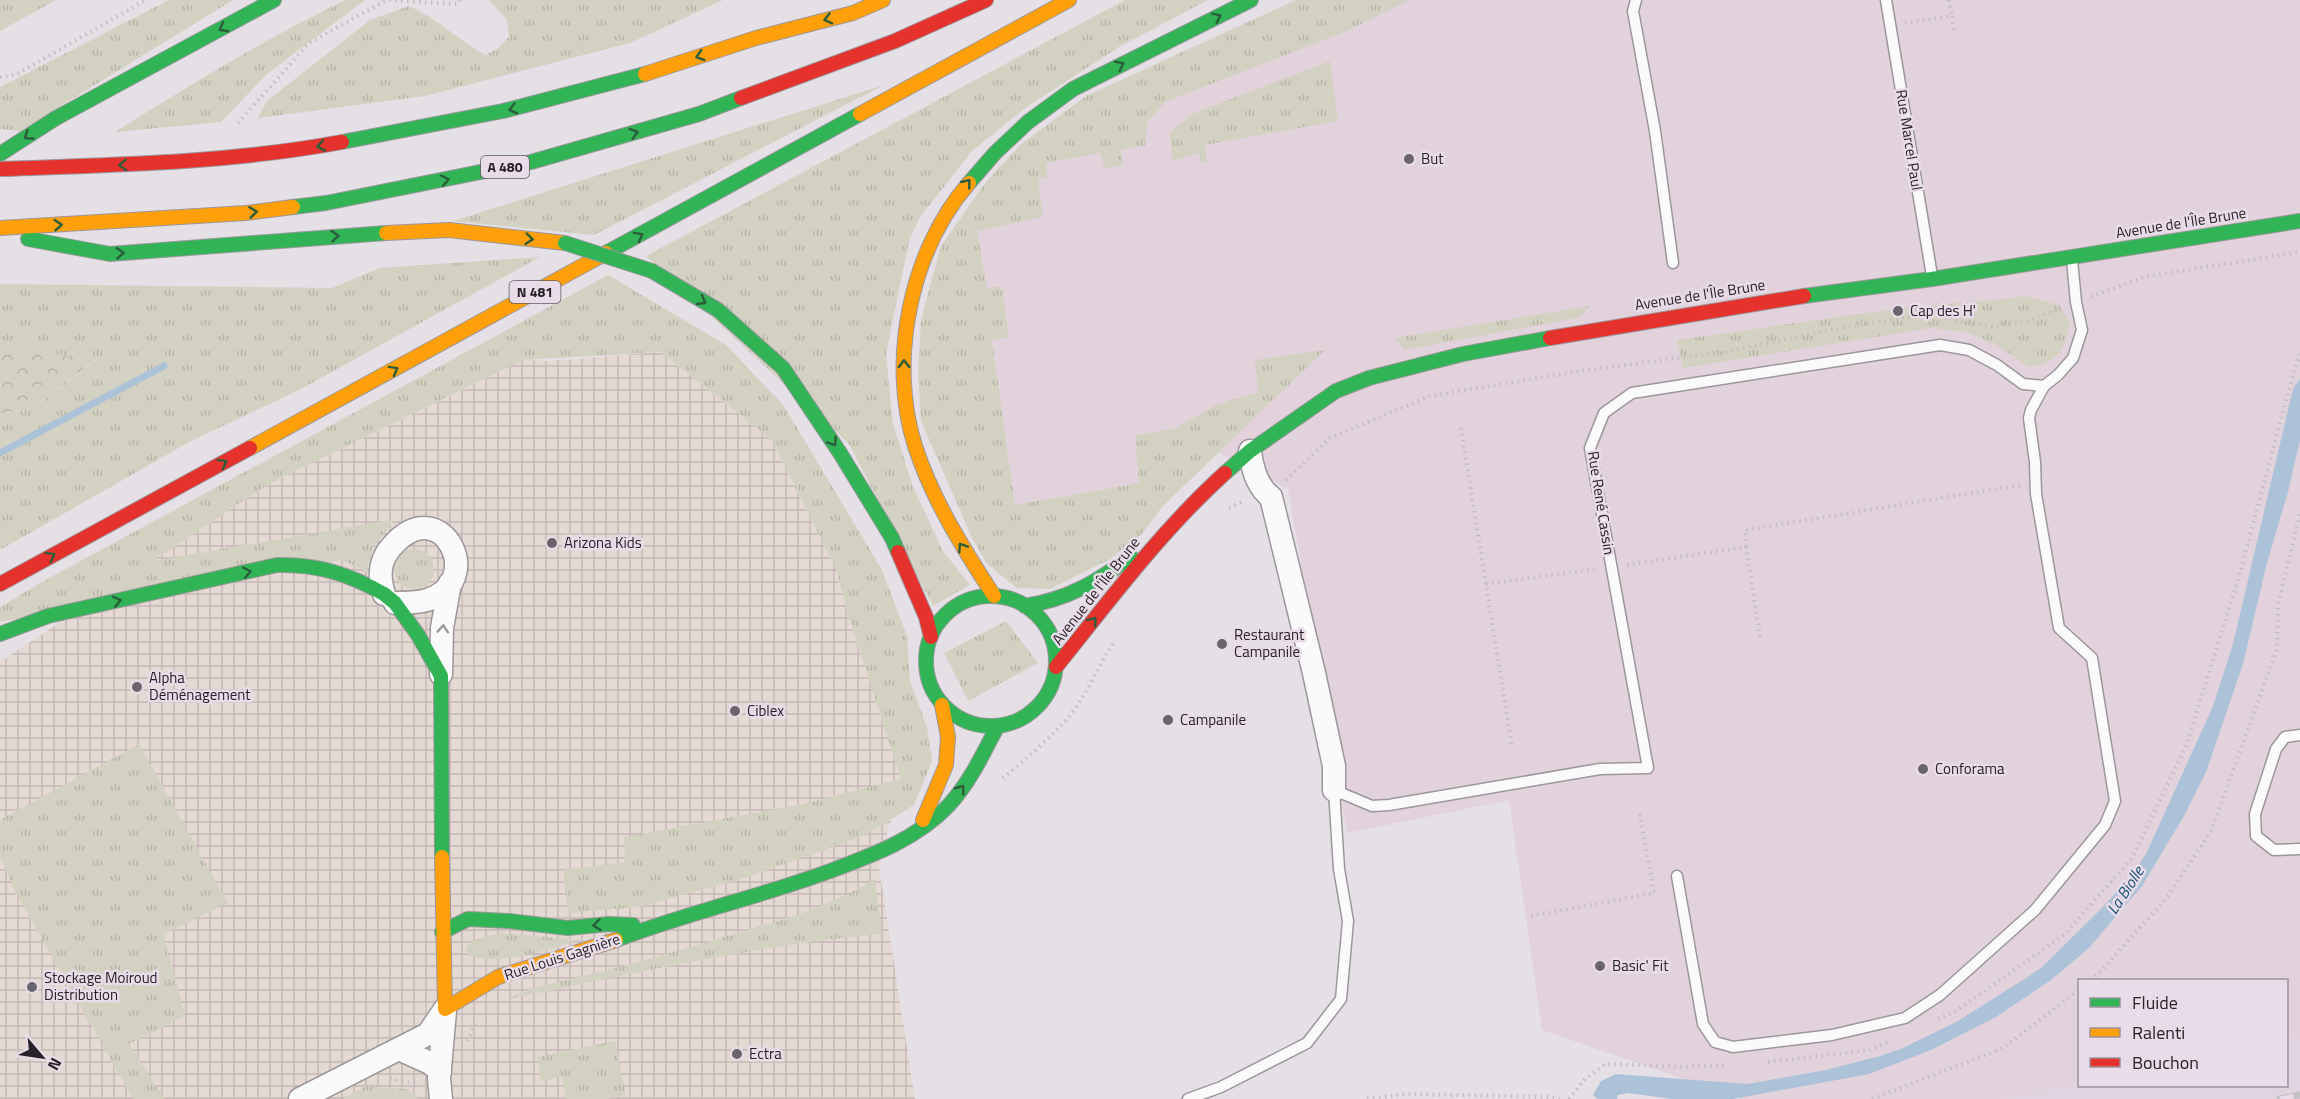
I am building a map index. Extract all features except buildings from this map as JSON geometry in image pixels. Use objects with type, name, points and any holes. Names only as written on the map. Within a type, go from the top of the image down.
[{"type":"main road","points":[[0,154],[56,118],[274,0]]},
{"type":"main road","points":[[0,169],[182,163],[312,148],[415,129],[503,111],[640,76],[756,38],[853,13],[883,0]]},
{"type":"main road","name":"A 480","points":[[0,228],[246,213],[326,203],[531,162],[699,114],[895,41],[986,0]]},
{"type":"main road","name":"N 481","points":[[0,584],[1069,0]]},
{"type":"main road","points":[[994,596],[957,540],[918,455],[909,420],[904,379],[904,340],[912,294],[924,259],[942,220],[962,189],[990,156],[1027,123],[1066,93],[1251,0]]},
{"type":"main road","points":[[756,38],[795,13]]},
{"type":"main road","name":"Avenue de l'Île Brune","points":[[1056,667],[1161,536],[1194,501],[1250,451],[1336,391],[1369,378],[1463,354],[1785,298],[1932,279],[2300,221]]},
{"type":"main road","points":[[0,234],[110,254],[347,235],[449,230],[565,243],[652,271],[717,310],[783,368],[840,453],[892,538],[926,617],[931,637]]},
{"type":"main road","name":"Avenue de l'Île Brune","points":[[1025,606],[1049,603],[1085,590],[1161,536]]},
{"type":"main road","points":[[0,634],[48,616],[277,565],[298,563],[329,568],[353,576],[390,599],[418,636],[441,676],[442,932],[445,1009]]},
{"type":"main road","points":[[994,596],[1010,599],[1025,606],[1039,617],[1049,632],[1055,649],[1056,667],[1052,685],[1043,701],[1030,714],[1014,723],[997,726],[976,725],[958,717],[942,705],[932,690],[927,672],[927,654],[931,637],[941,620],[956,607],[974,598],[994,596]]},
{"type":"main road","points":[[919,829],[946,765],[948,737],[942,705]]},
{"type":"main road","name":"Rue Louis Gagnière","points":[[445,1009],[498,977],[591,949],[655,926],[775,891],[865,859],[903,841],[919,831],[949,805],[971,777],[997,726]]},
{"type":"main road","name":"Rue Louis Gagnière","points":[[442,932],[468,919],[568,928],[609,924],[655,926]]},
{"type":"street","points":[[1250,451],[1254,496],[1271,497],[1334,766],[1334,790]]},
{"type":"street","points":[[441,676],[442,628],[456,558],[451,541],[443,534],[421,528],[399,538],[388,549],[381,563],[379,578],[390,599],[428,600],[441,594],[450,583]]},
{"type":"street","points":[[300,1099],[428,1034],[445,1009]]},
{"type":"street","points":[[441,1099],[440,1071],[445,1009]]},
{"type":"street","points":[[399,1049],[430,1063],[440,1071]]},
{"type":"lane","points":[[1635,0],[1633,11],[1655,131],[1673,263]]},
{"type":"lane","name":"Rue Marcel Paul","points":[[1886,0],[1932,279]]},
{"type":"lane","points":[[1677,876],[1703,1024],[1715,1042],[1733,1047],[1832,1035],[1905,1018],[1940,995],[2035,910],[2105,825],[2115,801],[2092,658],[2059,628],[2036,494],[2035,462],[2029,418],[2044,386],[2058,375],[2073,358],[2082,330],[2076,302],[2072,257]]},
{"type":"lane","name":"Rue René Cassin","points":[[1334,790],[1372,806],[1389,806],[1600,769],[1648,768],[1590,448],[1604,413],[1632,393],[1940,345],[1969,350],[1996,364],[2022,384],[2044,386]]},
{"type":"lane","points":[[2300,735],[2285,737],[2276,749],[2254,814],[2256,836],[2274,850],[2300,849]]},
{"type":"lane","points":[[1188,1099],[1221,1087],[1307,1043],[1341,999],[1347,921],[1339,869],[1334,790]]},
{"type":"path","points":[[0,77],[17,74],[146,0]]},
{"type":"path","points":[[237,123],[309,43],[319,37],[387,0],[458,4],[460,0]]},
{"type":"path","points":[[1949,0],[1954,33]]},
{"type":"path","points":[[1901,23],[1952,16]]},
{"type":"path","points":[[2099,295],[2144,277],[2300,252]]},
{"type":"path","points":[[1286,480],[1330,438],[1430,396],[1580,371],[1664,362],[1908,317],[1932,316],[1992,326],[2025,322],[2058,309]]},
{"type":"path","points":[[1935,1020],[1956,1011],[2065,934],[2132,858],[2186,746],[2240,573],[2300,354]]},
{"type":"path","points":[[1461,428],[1512,747]]},
{"type":"path","points":[[1760,637],[1745,530],[2023,485]]},
{"type":"path","points":[[1220,512],[1254,496]]},
{"type":"path","points":[[2092,979],[2166,899],[2211,831],[2277,649],[2278,604],[2300,514]]},
{"type":"path","points":[[1486,584],[1746,547]]},
{"type":"path","points":[[996,783],[1031,754],[1074,710],[1100,662],[1120,633]]},
{"type":"path","points":[[1531,916],[1654,893],[1639,810]]},
{"type":"path","points":[[1872,1099],[2003,1048],[2078,990]]},
{"type":"path","points":[[1762,1062],[1870,1050],[1892,1040]]},
{"type":"path","points":[[1569,1099],[1584,1080],[1605,1064],[1684,1067],[1729,1065]]},
{"type":"path","points":[[1367,1099],[1405,1094],[1560,1099]]},
{"type":"shaded area","name":"Cap des H'","points":[[1372,0],[2300,0],[2300,1037],[2288,1040],[2288,979],[2078,979],[2078,1083],[2003,1099],[1742,1099],[1542,1030],[1509,800],[1347,833],[1288,489],[1174,429],[1139,483],[1015,505],[992,339],[1009,337],[1002,287],[987,289],[977,230],[1028,168]]},
{"type":"shaded area","points":[[660,352],[771,439],[836,569],[848,614],[901,779],[879,867],[915,1099],[0,1099],[0,662],[267,485],[523,360],[550,361]]},
{"type":"shaded area","points":[[2300,1037],[2300,1099],[2003,1099],[2078,1083],[2078,1087],[2288,1087],[2288,1040]]},
{"type":"green space","points":[[0,0],[56,0],[0,31]]},
{"type":"green space","points":[[169,0],[233,0],[20,131],[0,129],[0,87]]},
{"type":"green space","points":[[346,0],[365,0],[267,74],[221,122],[115,132],[258,46]]},
{"type":"green space","points":[[489,0],[723,0],[630,43],[425,96],[258,118],[267,101],[370,20],[409,6],[485,55],[497,49],[509,37],[507,20]]},
{"type":"green space","points":[[1125,0],[1208,0],[1119,47],[1025,108],[972,151],[920,217],[909,241],[886,354],[893,424],[913,487],[943,551],[970,585],[933,606],[849,444],[646,256]]},
{"type":"green space","points":[[1296,0],[1409,0],[1347,31],[1165,102],[1147,123],[1145,145],[1121,150],[1123,165],[1105,169],[1100,153],[1046,163],[1047,177],[1038,179],[1043,217],[977,231],[987,288],[1002,286],[1009,337],[992,340],[1015,505],[1139,483],[1135,435],[1174,429],[1216,405],[1258,392],[1255,360],[1325,350],[1162,507],[1142,534],[1110,559],[1050,589],[1017,588],[987,564],[972,538],[921,421],[918,373],[921,320],[941,246],[985,183],[1020,145],[1086,96]]},
{"type":"green space","points":[[1330,61],[1338,121],[1205,145],[1207,162],[1201,163],[1199,153],[1172,161],[1170,132],[1192,114]]},
{"type":"green space","points":[[884,85],[594,235],[453,221]]},
{"type":"green space","points":[[540,257],[301,389],[191,441],[0,550],[0,414],[33,409],[95,361],[0,345],[0,284],[332,288],[380,268]]},
{"type":"green space","points":[[608,275],[726,345],[784,406],[882,570],[907,636],[910,681],[927,727],[932,761],[914,805],[866,835],[747,877],[639,907],[568,913],[563,870],[625,862],[624,837],[803,804],[901,779],[848,614],[836,569],[771,439],[660,352],[523,360],[267,485],[153,561],[395,519],[373,547],[367,572],[342,560],[0,622],[0,607],[40,583]]},
{"type":"green space","points":[[2025,296],[2059,305],[2070,323],[2065,341],[2058,354],[2048,362],[2029,367],[1997,345],[1966,332],[1931,328],[1683,368],[1677,340],[1912,307]]},
{"type":"green space","points":[[1589,306],[1581,317],[1404,350],[1395,338]]},
{"type":"green space","points":[[0,345],[95,360],[33,409],[0,414]]},
{"type":"green space","points":[[414,549],[422,550],[428,555],[433,561],[433,577],[428,583],[422,588],[414,589],[406,588],[400,583],[395,577],[394,569],[395,561],[400,555],[406,550]]},
{"type":"green space","points":[[1006,621],[1038,663],[968,701],[944,653]]},
{"type":"green space","points":[[139,744],[228,903],[164,934],[185,1016],[129,1044],[165,1099],[133,1099],[14,890],[0,855],[0,820]]},
{"type":"green space","points":[[875,879],[882,934],[741,953],[508,999],[542,986],[657,957],[762,926],[827,903]]},
{"type":"green space","points":[[499,933],[581,940],[512,958],[484,959],[470,956],[465,949],[470,942]]},
{"type":"green space","points":[[615,1041],[626,1095],[606,1099],[566,1099],[562,1077],[541,1081],[537,1057]]},
{"type":"green space","points":[[366,1086],[407,1089],[418,1099],[343,1099]]},
{"type":"water","name":"La Biolle","points":[[2300,379],[2300,440],[2288,492],[2267,563],[2243,664],[2206,772],[2184,816],[2142,886],[2088,949],[2051,980],[1996,1017],[1931,1050],[1869,1074],[1733,1099],[1671,1099],[1628,1093],[1618,1095],[1617,1099],[1597,1099],[1593,1095],[1601,1081],[1616,1074],[1747,1084],[1826,1070],[1903,1048],[1958,1021],[2042,967],[2102,908],[2132,875],[2147,852],[2213,706],[2233,644],[2291,397]]},
{"type":"waterway","points":[[0,453],[164,366]]},
{"type":"railway","points":[[2280,1099],[2300,1095]]},
{"type":"traffic: fast","points":[[0,154],[56,118],[274,0]]},
{"type":"traffic: fast","points":[[969,183],[995,153],[1028,122],[1073,89],[1251,0]]},
{"type":"traffic: fast","points":[[342,142],[503,111],[645,74]]},
{"type":"traffic: fast","points":[[293,207],[326,203],[531,162],[699,114],[741,98]]},
{"type":"traffic: fast","points":[[606,253],[860,114]]},
{"type":"traffic: fast","points":[[1804,296],[1932,279],[2300,221]]},
{"type":"traffic: fast","points":[[28,239],[110,254],[386,233]]},
{"type":"traffic: fast","points":[[565,243],[652,271]]},
{"type":"traffic: fast","points":[[652,271],[718,310],[783,368],[840,453],[892,538],[898,552]]},
{"type":"traffic: fast","points":[[1225,473],[1250,451],[1336,391],[1369,378],[1463,354],[1550,338]]},
{"type":"traffic: fast","points":[[1025,606],[1069,594],[1131,557]]},
{"type":"traffic: fast","points":[[0,634],[48,616],[277,565],[319,568],[358,581],[384,594]]},
{"type":"traffic: fast","points":[[384,594],[395,603],[418,635],[441,676],[442,857]]},
{"type":"traffic: fast","points":[[991,596],[1016,601],[1037,615],[1051,636],[1056,661],[1051,686],[1037,707],[1016,721],[991,726],[966,721],[945,707],[931,686],[926,661],[931,636],[945,615],[966,601],[991,596]]},
{"type":"traffic: fast","points":[[616,940],[669,921],[830,871],[909,837],[936,817],[957,796],[976,768],[997,727]]},
{"type":"traffic: fast","points":[[442,932],[468,919],[568,928],[609,924],[633,925]]},
{"type":"traffic: slow","points":[[645,74],[756,38],[853,13],[883,0]]},
{"type":"traffic: slow","points":[[860,114],[1069,0]]},
{"type":"traffic: slow","points":[[969,183],[949,210],[932,241],[919,274],[910,308],[905,343],[904,379],[907,413],[922,466],[950,524],[994,596]]},
{"type":"traffic: slow","points":[[0,228],[246,213],[293,207]]},
{"type":"traffic: slow","points":[[386,233],[449,230],[565,243]]},
{"type":"traffic: slow","points":[[250,448],[606,253]]},
{"type":"traffic: slow","points":[[923,820],[946,765],[948,737],[942,705]]},
{"type":"traffic: slow","points":[[442,857],[445,1009],[498,977],[616,940]]},
{"type":"traffic: jam","points":[[741,98],[895,41],[986,0]]},
{"type":"traffic: jam","points":[[0,169],[214,159],[342,142]]},
{"type":"traffic: jam","points":[[1550,338],[1804,296]]},
{"type":"traffic: jam","points":[[0,584],[250,448]]},
{"type":"traffic: jam","points":[[1056,667],[1158,542],[1225,473]]},
{"type":"traffic: jam","points":[[898,552],[926,617],[931,637]]},
{"type":"place","name":"But","points":[[1409,159]]},
{"type":"place","name":"Cap des H'","points":[[1898,311]]},
{"type":"place","name":"Arizona Kids","points":[[552,543]]},
{"type":"place","name":"Restaurant Campanile","points":[[1222,644]]},
{"type":"place","name":"Alpha Déménagement","points":[[137,687]]},
{"type":"place","name":"Ciblex","points":[[735,711]]},
{"type":"place","name":"Campanile","points":[[1168,720]]},
{"type":"place","name":"Conforama","points":[[1923,769]]},
{"type":"place","name":"Basic' Fit","points":[[1600,966]]},
{"type":"place","name":"Stockage Moiroud Distribution","points":[[32,987]]},
{"type":"place","name":"Ectra","points":[[737,1054]]}]
